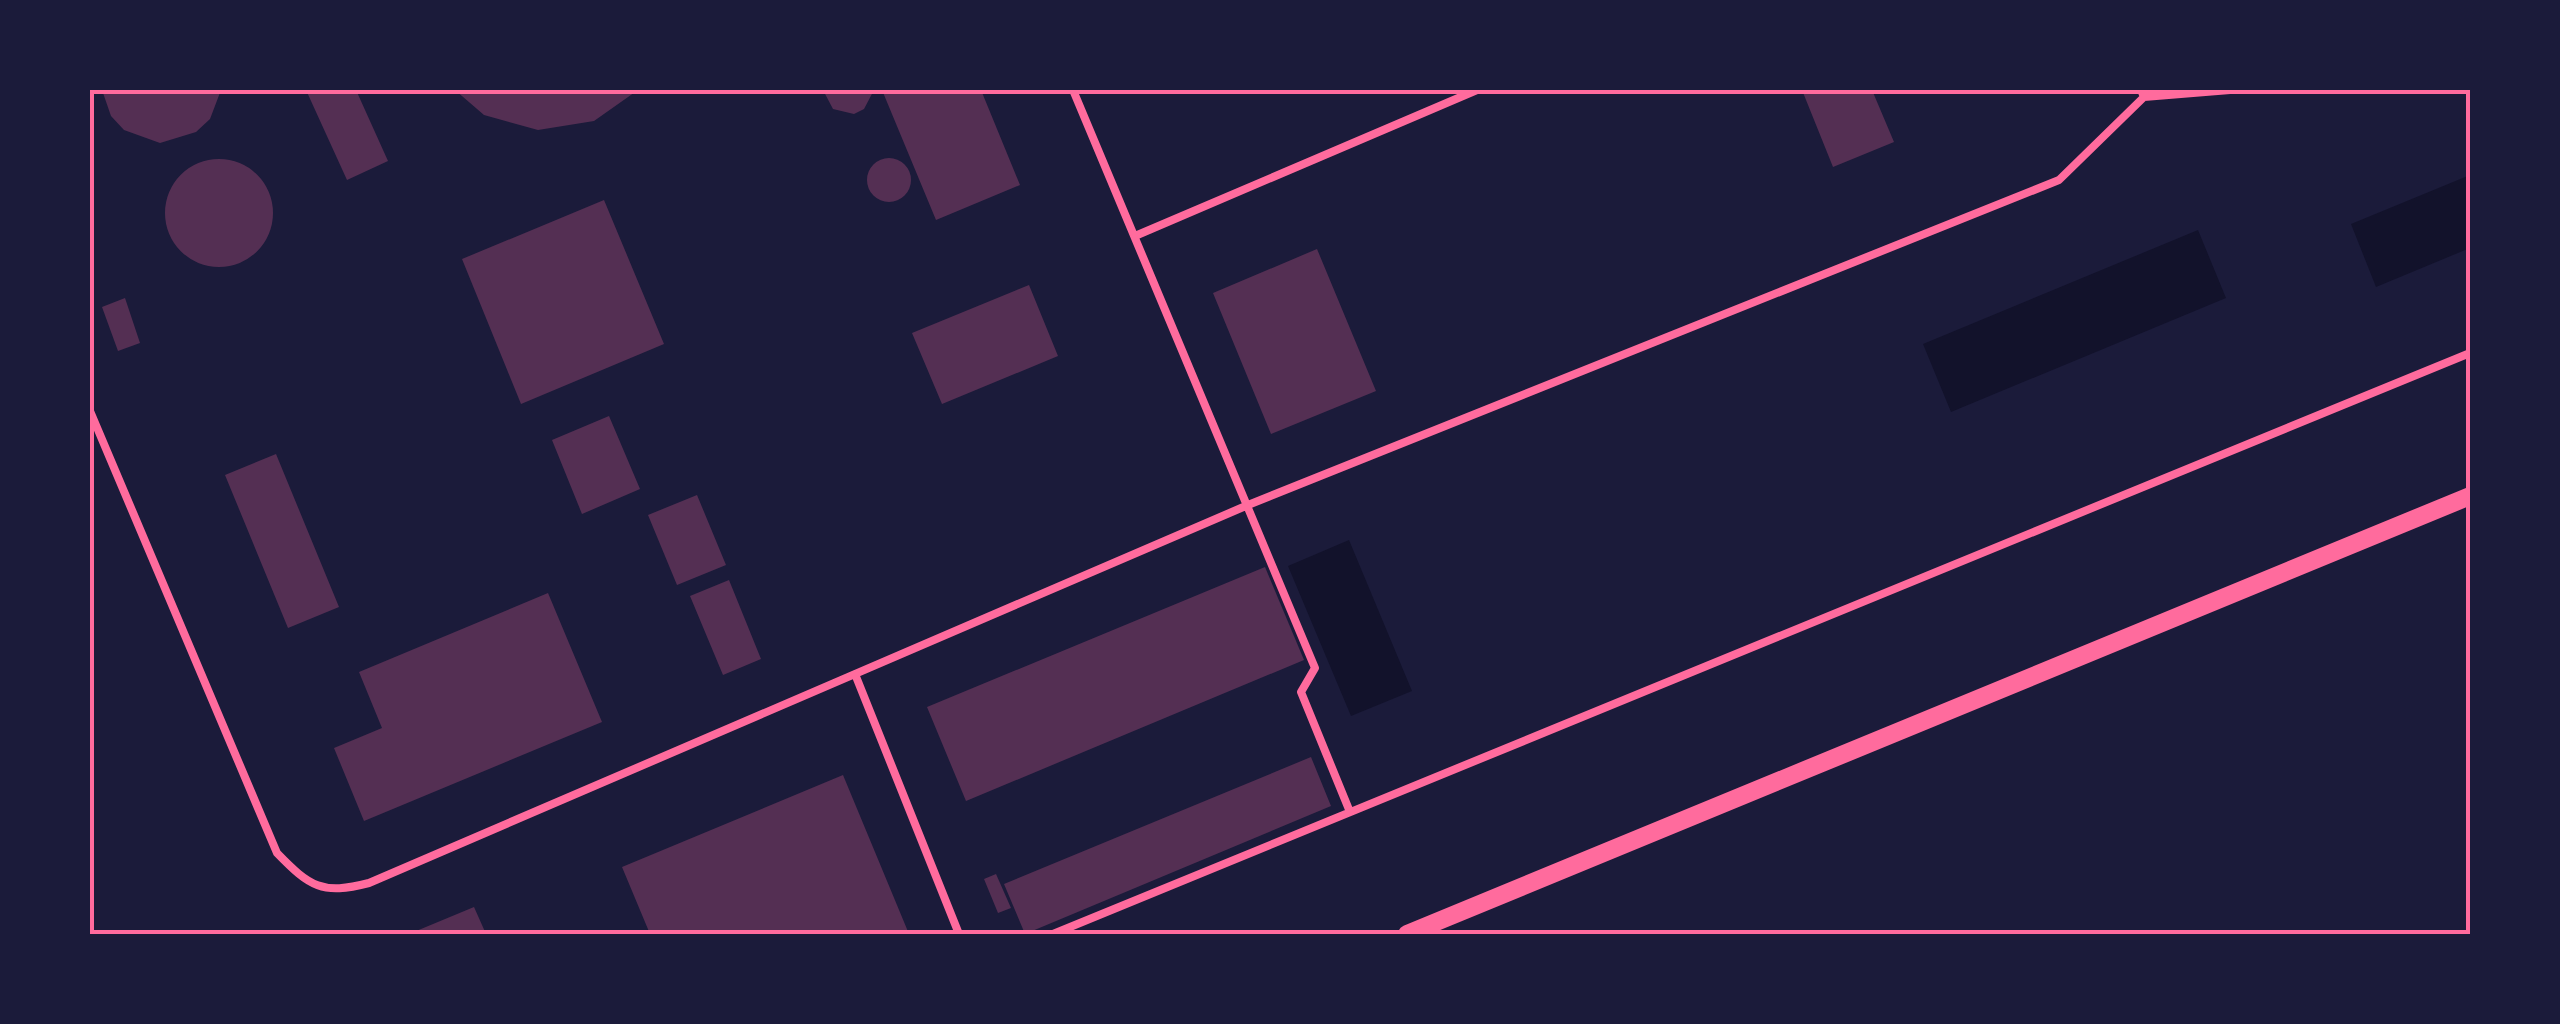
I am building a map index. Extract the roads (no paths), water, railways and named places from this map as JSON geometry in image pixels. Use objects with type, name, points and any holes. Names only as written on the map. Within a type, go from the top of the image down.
[{"type":"street","points":[[1407,934],[2470,496]]},
{"type":"lane","points":[[1073,90],[1315,668],[1301,692],[1350,812]]},
{"type":"lane","points":[[1135,236],[1477,90]]},
{"type":"lane","points":[[90,411],[277,853],[302,879],[334,892],[369,883],[1248,505],[2059,180],[2142,94],[2230,90]]},
{"type":"lane","points":[[1054,934],[2470,354]]},
{"type":"lane","points":[[855,674],[959,934]]}]
